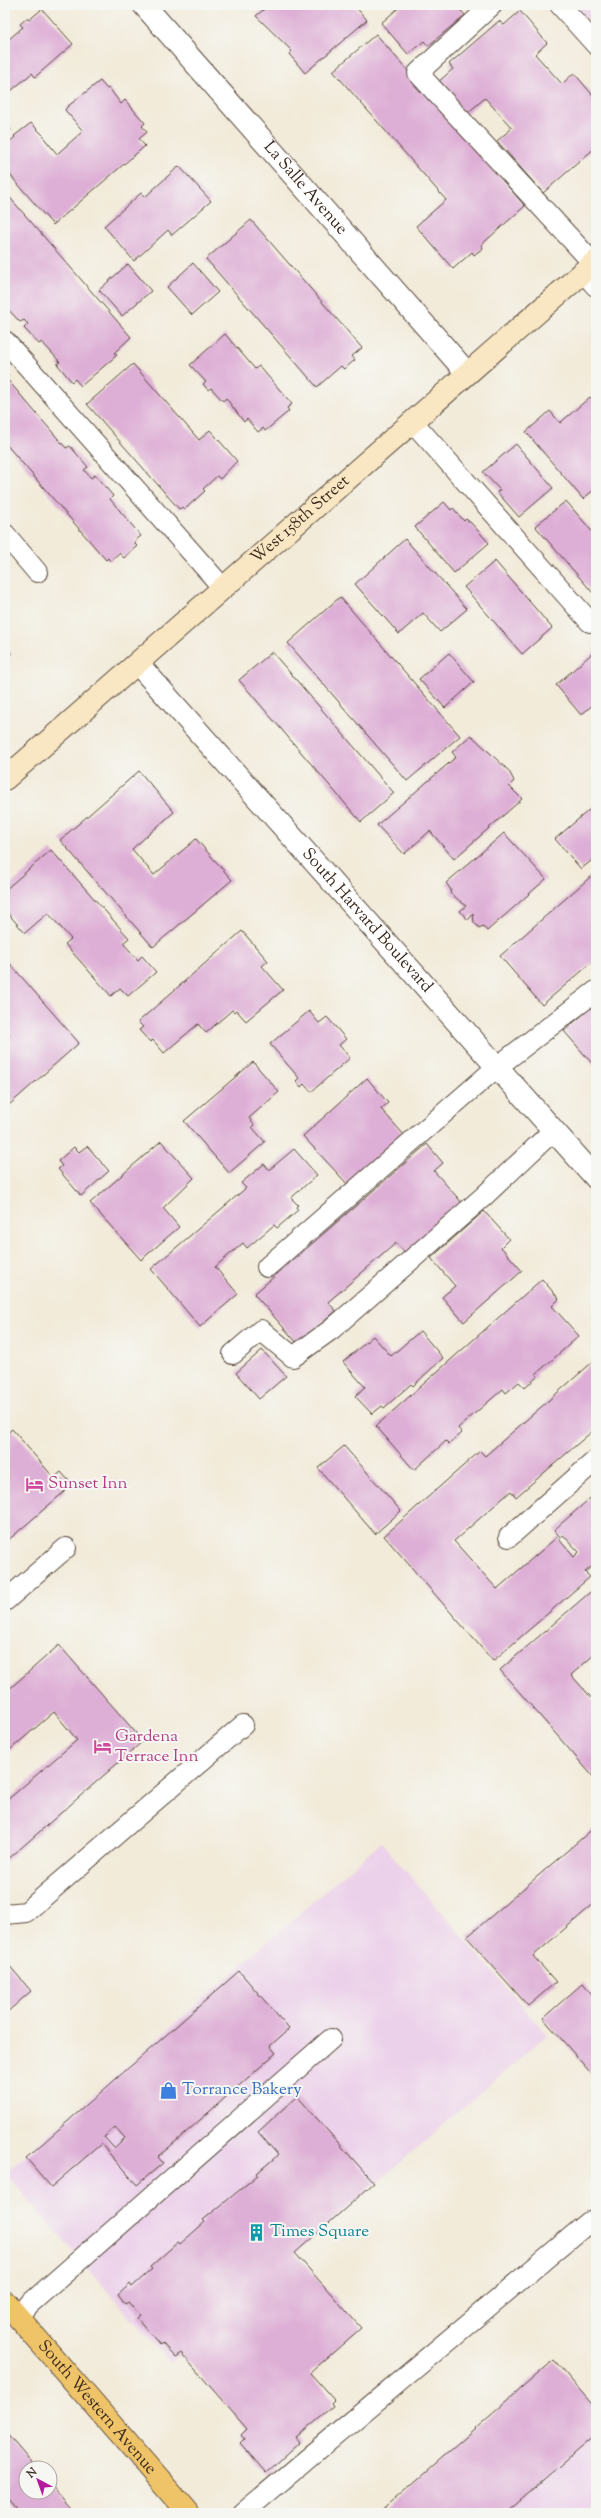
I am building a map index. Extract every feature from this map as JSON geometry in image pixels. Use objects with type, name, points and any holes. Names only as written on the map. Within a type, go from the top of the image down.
[{"type":"main road","name":"South Western Avenue","points":[[11,2308],[188,2513]]},
{"type":"street","name":"La Salle Avenue","points":[[144,5],[466,373]]},
{"type":"street","name":"West 158th Street","points":[[5,779],[138,664],[466,373],[592,270]]},
{"type":"street","name":"South Harvard Boulevard","points":[[138,664],[596,1178]]},
{"type":"lane","points":[[492,5],[418,73],[592,270]]},
{"type":"lane","points":[[560,5],[596,45]]},
{"type":"lane","points":[[5,342],[223,588]]},
{"type":"lane","points":[[412,421],[590,622]]},
{"type":"lane","points":[[5,534],[37,572]]},
{"type":"lane","points":[[267,1267],[497,1067],[596,991]]},
{"type":"lane","points":[[233,1354],[261,1330],[293,1357],[332,1328],[483,1197],[554,1130]]},
{"type":"lane","points":[[509,1537],[596,1460]]},
{"type":"lane","points":[[5,1601],[66,1548]]},
{"type":"lane","points":[[5,1914],[26,1912],[243,1725]]},
{"type":"lane","points":[[11,2308],[330,2039]]},
{"type":"lane","points":[[243,2513],[589,2222]]},
{"type":"shaded area","points":[[574,5],[596,5],[596,31]]},
{"type":"shaded area","points":[[381,1842],[547,2035],[170,2363],[5,2173]]},
{"type":"shaded area","points":[[596,2435],[596,2513],[506,2513]]},
{"type":"building","points":[[269,5],[354,5],[367,20],[305,73],[289,54],[292,51],[256,16]]},
{"type":"building","points":[[402,5],[465,5],[460,10],[465,15],[428,46],[424,41],[408,54],[381,23]]},
{"type":"building","points":[[42,9],[73,44],[35,77],[32,73],[5,96],[5,37],[8,40],[23,27],[20,24],[27,18],[29,20]]},
{"type":"building","points":[[520,11],[547,43],[535,54],[562,84],[574,73],[596,99],[596,147],[543,193],[497,141],[512,128],[485,98],[465,115],[437,83],[453,69],[449,64],[499,21],[504,25]]},
{"type":"building","points":[[376,34],[525,206],[481,245],[483,248],[474,255],[472,252],[453,269],[416,226],[446,200],[333,71]]},
{"type":"building","points":[[100,81],[107,89],[109,88],[121,104],[125,100],[145,123],[142,126],[147,132],[139,139],[145,146],[53,225],[5,169],[5,146],[15,137],[14,136],[31,123],[45,137],[44,138],[57,154],[83,131],[65,110]]},
{"type":"building","points":[[5,123],[11,130],[5,135]]},
{"type":"building","points":[[179,166],[211,201],[172,235],[168,230],[134,261],[104,226],[141,193],[145,197]]},
{"type":"building","points":[[5,192],[131,337],[114,353],[117,355],[81,386],[75,379],[72,382],[57,364],[60,362],[42,342],[39,344],[24,328],[28,324],[24,320],[20,322],[5,306],[7,302],[5,299]]},
{"type":"building","points":[[251,220],[362,348],[352,356],[355,360],[344,369],[341,366],[317,387],[206,259]]},
{"type":"building","points":[[193,263],[218,292],[192,315],[167,287]]},
{"type":"building","points":[[128,264],[151,291],[122,316],[99,290]]},
{"type":"building","points":[[225,334],[255,369],[259,366],[292,404],[287,408],[289,411],[265,431],[263,428],[258,432],[247,419],[244,422],[226,398],[223,401],[211,388],[208,390],[203,384],[206,382],[190,365]]},
{"type":"building","points":[[133,364],[199,440],[210,430],[237,461],[220,479],[217,476],[203,489],[205,491],[185,509],[183,507],[179,509],[87,404]]},
{"type":"building","points":[[5,371],[9,375],[6,378],[66,448],[70,446],[88,467],[84,470],[91,478],[95,475],[113,496],[110,499],[141,536],[136,540],[135,544],[137,546],[124,558],[119,553],[110,561],[108,558],[106,560],[5,443]]},
{"type":"building","points":[[590,397],[596,403],[596,488],[583,499],[526,432],[550,411],[560,423]]},
{"type":"building","points":[[516,444],[553,488],[519,517],[497,492],[500,490],[483,472]]},
{"type":"building","points":[[566,501],[596,536],[596,591],[593,593],[535,526]]},
{"type":"building","points":[[444,502],[451,510],[453,508],[464,521],[466,519],[471,523],[489,543],[454,573],[415,527]]},
{"type":"building","points":[[405,539],[467,609],[440,632],[423,613],[399,634],[355,584]]},
{"type":"building","points":[[495,561],[552,628],[522,654],[464,587]]},
{"type":"building","points":[[340,597],[460,736],[407,781],[288,643]]},
{"type":"building","points":[[5,644],[11,654],[5,659]]},
{"type":"building","points":[[596,650],[596,702],[581,715],[556,685]]},
{"type":"building","points":[[272,652],[394,793],[361,822],[239,680]]},
{"type":"building","points":[[449,653],[474,682],[445,708],[419,679]]},
{"type":"building","points":[[471,735],[509,771],[514,781],[509,786],[522,799],[454,859],[430,831],[404,854],[377,825],[456,757],[452,752]]},
{"type":"building","points":[[139,771],[174,812],[132,849],[154,875],[196,839],[232,880],[153,947],[60,840]]},
{"type":"building","points":[[596,804],[596,857],[581,869],[555,839]]},
{"type":"building","points":[[504,833],[546,879],[487,931],[483,926],[479,928],[474,922],[473,914],[468,920],[460,911],[466,906],[450,893],[451,890],[446,883]]},
{"type":"building","points":[[51,850],[129,938],[123,943],[138,960],[142,956],[156,972],[128,996],[120,988],[111,996],[65,944],[71,939],[48,913],[25,933],[5,910],[5,890]]},
{"type":"building","points":[[596,872],[596,959],[542,1005],[500,956]]},
{"type":"building","points":[[242,931],[268,961],[262,966],[283,990],[246,1021],[236,1010],[234,1012],[232,1010],[206,1033],[198,1024],[164,1053],[153,1040],[150,1042],[139,1030],[143,1027],[138,1022]]},
{"type":"building","points":[[5,958],[79,1043],[9,1105],[5,1100],[5,1039],[10,1035],[5,1030]]},
{"type":"building","points":[[596,1003],[596,1068],[564,1031]]},
{"type":"building","points":[[309,1011],[319,1023],[327,1017],[346,1039],[339,1045],[350,1058],[311,1092],[304,1084],[301,1087],[296,1081],[299,1078],[270,1044]]},
{"type":"building","points":[[253,1062],[279,1092],[249,1118],[254,1125],[252,1127],[265,1142],[229,1173],[184,1121]]},
{"type":"building","points":[[367,1078],[388,1103],[381,1109],[405,1136],[350,1187],[303,1136]]},
{"type":"building","points":[[161,1141],[194,1178],[163,1208],[179,1227],[141,1260],[90,1203]]},
{"type":"building","points":[[427,1144],[443,1163],[434,1171],[464,1205],[407,1255],[396,1243],[328,1302],[336,1311],[298,1344],[254,1294]]},
{"type":"building","points":[[87,1146],[109,1171],[81,1196],[58,1169],[62,1166],[58,1161],[74,1147],[79,1152]]},
{"type":"building","points":[[294,1149],[317,1175],[291,1198],[298,1205],[296,1207],[298,1210],[277,1228],[274,1225],[247,1248],[243,1243],[215,1267],[238,1294],[200,1327],[151,1269],[246,1188],[241,1183],[264,1164],[269,1170]]},
{"type":"building","points":[[484,1211],[509,1239],[501,1247],[522,1271],[464,1322],[442,1297],[455,1286],[431,1258]]},
{"type":"building","points":[[542,1279],[559,1299],[552,1306],[579,1336],[536,1374],[538,1376],[525,1388],[519,1382],[506,1393],[503,1389],[458,1428],[462,1433],[449,1444],[446,1441],[414,1470],[376,1426]]},
{"type":"building","points":[[420,1331],[443,1358],[413,1386],[411,1384],[384,1408],[382,1406],[372,1414],[355,1396],[365,1387],[343,1362],[373,1336],[391,1356]]},
{"type":"building","points":[[262,1350],[286,1376],[259,1399],[236,1373]]},
{"type":"building","points":[[596,1359],[596,1428],[516,1497],[511,1491],[454,1541],[497,1589],[557,1537],[574,1557],[579,1552],[563,1535],[560,1537],[554,1530],[596,1493],[596,1563],[585,1572],[590,1577],[493,1661],[384,1536],[480,1451],[485,1456]]},
{"type":"building","name":"Sunset Inn","points":[[12,1429],[54,1478],[61,1472],[69,1481],[62,1487],[65,1491],[5,1543],[5,1435]]},
{"type":"building","points":[[344,1446],[401,1511],[375,1534],[318,1468]]},
{"type":"building","points":[[596,1587],[596,1653],[571,1675],[596,1703],[596,1780],[500,1670]]},
{"type":"building","name":"Gardena Terrace Inn","points":[[59,1645],[143,1741],[5,1862],[5,1802],[77,1740],[54,1712],[5,1754],[5,1689],[7,1691]]},
{"type":"building","points":[[596,1826],[596,1902],[533,1956],[556,1982],[528,2006],[467,1937]]},
{"type":"building","points":[[8,1964],[31,1991],[5,2014],[5,1967]]},
{"type":"building","name":"Torrance Bakery","points":[[239,1971],[289,2029],[270,2046],[276,2053],[158,2157],[163,2163],[137,2185],[101,2144],[51,2187],[26,2158]],"holes":[[[115,2127],[125,2138],[114,2148],[104,2137]]]},
{"type":"building","points":[[583,1983],[596,1999],[596,2079],[543,2018]]},
{"type":"building","points":[[297,2096],[374,2183],[295,2253],[361,2328],[310,2373],[334,2400],[331,2403],[333,2406],[296,2437],[300,2442],[266,2473],[240,2443],[244,2439],[241,2435],[247,2429],[181,2353],[175,2357],[162,2343],[160,2345],[137,2318],[140,2315],[128,2302],[125,2304],[118,2295],[130,2284],[132,2287],[152,2269],[150,2267],[178,2242],[180,2244],[205,2222],[203,2220],[258,2175],[257,2173],[278,2155],[258,2132]]},
{"type":"building","points":[[554,2360],[596,2409],[596,2435],[506,2513],[379,2513]]},
{"type":"building","points":[[5,2432],[29,2460],[18,2460],[18,2500],[58,2500],[58,2493],[75,2513],[19,2513],[5,2497]]},
{"type":"place","name":"Sunset Inn","points":[[35,1484]]},
{"type":"place","name":"Gardena Terrace Inn","points":[[102,1747]]},
{"type":"place","name":"Torrance Bakery","points":[[169,2090]]},
{"type":"place","name":"Times Square","points":[[257,2232]]}]
